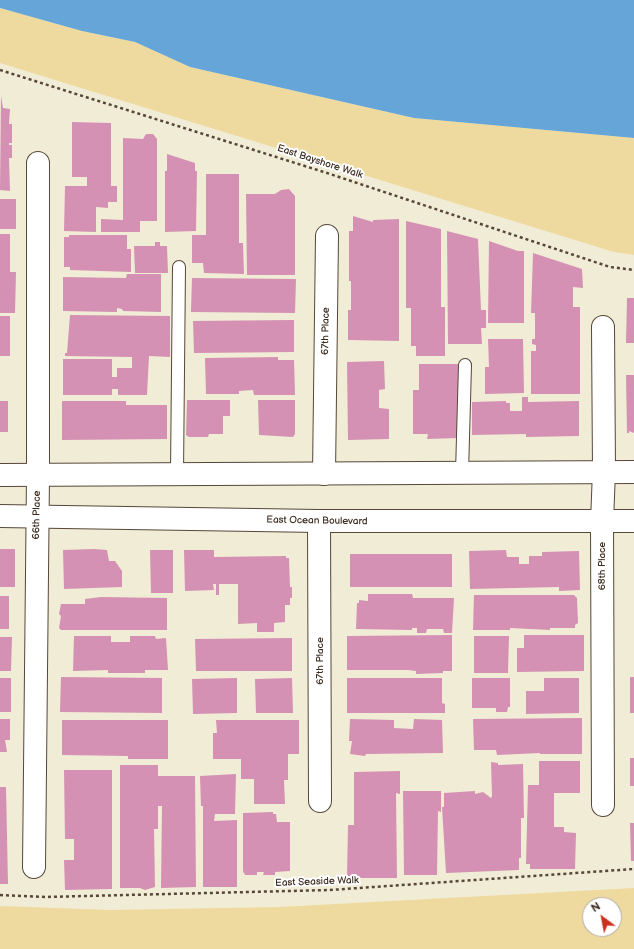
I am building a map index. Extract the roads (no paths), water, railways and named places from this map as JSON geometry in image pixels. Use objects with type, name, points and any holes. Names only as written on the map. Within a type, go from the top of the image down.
[{"type":"street","name":"66th Place","points":[[34,867],[36,517],[38,475],[38,163]]},
{"type":"street","name":"67th Place","points":[[324,474],[327,236]]},
{"type":"street","name":"68th Place","points":[[603,327],[603,805]]},
{"type":"street","points":[[0,475],[634,472]]},
{"type":"street","name":"East Ocean Boulevard","points":[[0,516],[319,521],[634,521]]},
{"type":"street","name":"67th Place","points":[[319,521],[320,801]]},
{"type":"lane","points":[[177,473],[179,267]]},
{"type":"lane","points":[[462,473],[465,365]]},
{"type":"water","points":[[0,0],[634,0],[634,138],[414,118],[190,67],[135,42],[82,31],[0,8]]}]
